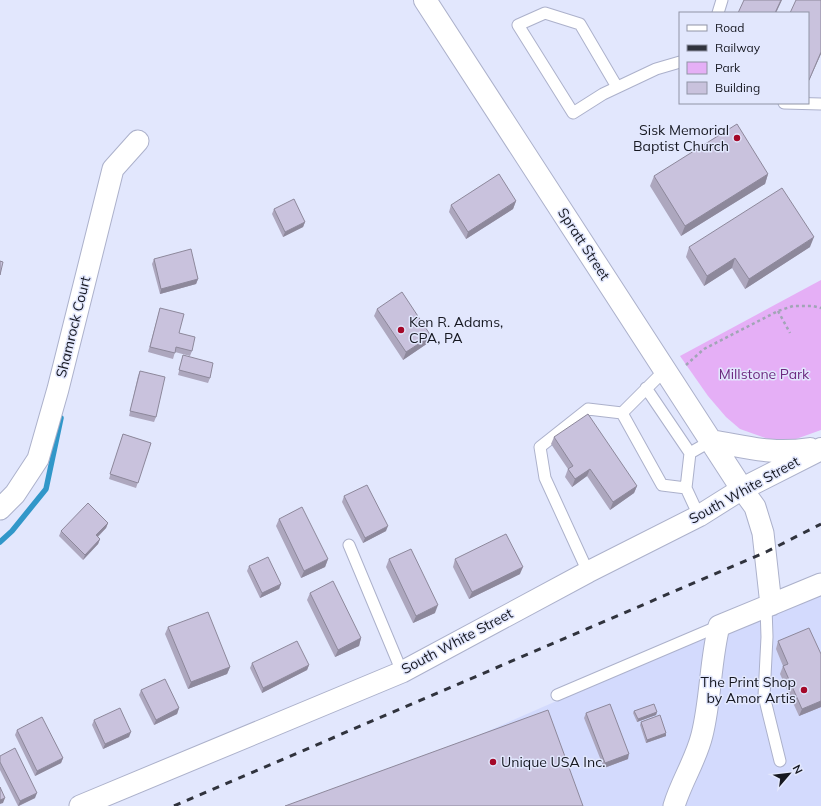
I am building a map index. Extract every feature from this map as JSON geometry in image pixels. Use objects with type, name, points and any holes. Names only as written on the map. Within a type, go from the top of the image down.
[{"type":"main road","name":"Spratt Street","points":[[425,0],[742,489]]},
{"type":"main road","points":[[711,441],[756,450],[782,452],[821,448]]},
{"type":"main road","name":"South White Street","points":[[742,489],[821,448]]},
{"type":"street","name":"Shamrock Court","points":[[0,509],[15,494],[38,459],[58,389],[113,169],[138,141]]},
{"type":"street","name":"South White Street","points":[[80,806],[402,672],[588,572],[699,516],[742,489]]},
{"type":"street","points":[[742,489],[755,507],[763,533],[768,606]]},
{"type":"street","points":[[674,806],[702,736],[708,702],[713,656],[719,626],[821,584]]},
{"type":"lane","points":[[718,12],[722,0]]},
{"type":"lane","points":[[617,87],[580,24],[545,13],[518,25],[573,113],[617,87],[656,69],[679,62]]},
{"type":"lane","points":[[809,104],[821,104]]},
{"type":"lane","points":[[622,413],[664,370]]},
{"type":"lane","points":[[646,388],[690,453],[686,488],[699,516]]},
{"type":"lane","points":[[588,572],[545,478],[540,447],[588,408],[622,413]]},
{"type":"lane","points":[[622,413],[662,485],[686,488]]},
{"type":"lane","points":[[690,453],[711,441]]},
{"type":"lane","points":[[349,545],[402,672]]},
{"type":"lane","points":[[768,606],[764,696],[780,761]]},
{"type":"lane","points":[[557,695],[719,626]]},
{"type":"path","points":[[686,365],[704,349],[778,311],[793,306],[813,306],[821,308]]},
{"type":"path","points":[[778,311],[790,333]]},
{"type":"shaded area","points":[[821,586],[821,806],[317,806],[714,632]]},
{"type":"green space","name":"Millstone Park","points":[[821,280],[821,430],[796,439],[774,441],[740,429],[726,417],[708,396],[680,356]]},
{"type":"building","points":[[744,0],[781,0],[775,12],[738,12]]},
{"type":"building","points":[[796,0],[821,0],[821,52],[809,80],[809,12],[790,12]]},
{"type":"building","points":[[737,124],[768,174],[685,226],[654,176]]},
{"type":"building","points":[[499,174],[516,201],[468,232],[451,205]]},
{"type":"building","points":[[782,188],[814,237],[749,279],[735,258],[707,276],[689,247]]},
{"type":"building","points":[[294,199],[305,222],[285,232],[274,209]]},
{"type":"building","points":[[191,249],[198,279],[161,289],[154,259]]},
{"type":"building","points":[[0,261],[3,262],[0,275]]},
{"type":"building","name":"Ken R. Adams, CPA, PA","points":[[402,292],[431,336],[406,352],[377,309]]},
{"type":"building","points":[[160,308],[184,314],[179,333],[195,337],[192,351],[176,347],[175,353],[150,347]]},
{"type":"building","points":[[183,355],[213,363],[210,378],[179,370]]},
{"type":"building","points":[[140,371],[165,377],[156,417],[130,411]]},
{"type":"building","points":[[588,414],[637,486],[613,502],[590,469],[575,479],[568,469],[573,466],[554,437]]},
{"type":"building","points":[[123,434],[151,443],[138,483],[110,474]]},
{"type":"building","points":[[367,485],[388,526],[365,538],[344,496]]},
{"type":"building","points":[[88,503],[108,523],[96,535],[100,539],[85,555],[61,531]]},
{"type":"building","points":[[302,507],[328,559],[304,571],[279,519]]},
{"type":"building","points":[[506,534],[523,567],[472,592],[455,559]]},
{"type":"building","points":[[411,549],[438,605],[416,616],[389,559]]},
{"type":"building","points":[[268,557],[281,584],[262,593],[249,566]]},
{"type":"building","points":[[333,581],[361,638],[338,650],[310,593]]},
{"type":"building","points":[[208,612],[230,667],[191,682],[168,627]]},
{"type":"building","name":"The Print Shop by Amor Artis","points":[[809,628],[821,654],[821,701],[802,709],[783,666],[788,664],[778,641]]},
{"type":"building","points":[[297,641],[309,665],[263,688],[252,663]]},
{"type":"building","points":[[165,679],[179,708],[156,720],[141,690]]},
{"type":"building","points":[[610,704],[629,754],[605,763],[586,713]]},
{"type":"building","points":[[654,704],[657,712],[638,719],[634,711]]},
{"type":"building","points":[[120,708],[131,732],[105,744],[94,720]]},
{"type":"building","name":"Unique USA Inc.","points":[[548,710],[583,806],[285,806]]},
{"type":"building","points":[[660,715],[666,733],[647,740],[641,722]]},
{"type":"building","points":[[42,717],[63,758],[37,771],[17,730]]},
{"type":"building","points":[[15,748],[37,793],[20,801],[0,762],[0,756]]},
{"type":"building","points":[[0,787],[5,798],[0,800]]},
{"type":"waterway","points":[[0,542],[12,531],[46,489],[61,418]]},
{"type":"railway","points":[[174,806],[766,552],[821,524]]},
{"type":"place","name":"Sisk Memorial Baptist Church","points":[[737,138]]},
{"type":"place","name":"Ken R. Adams, CPA, PA","points":[[401,330]]},
{"type":"place","name":"The Print Shop by Amor Artis","points":[[804,690]]},
{"type":"place","name":"Unique USA Inc.","points":[[493,762]]}]
